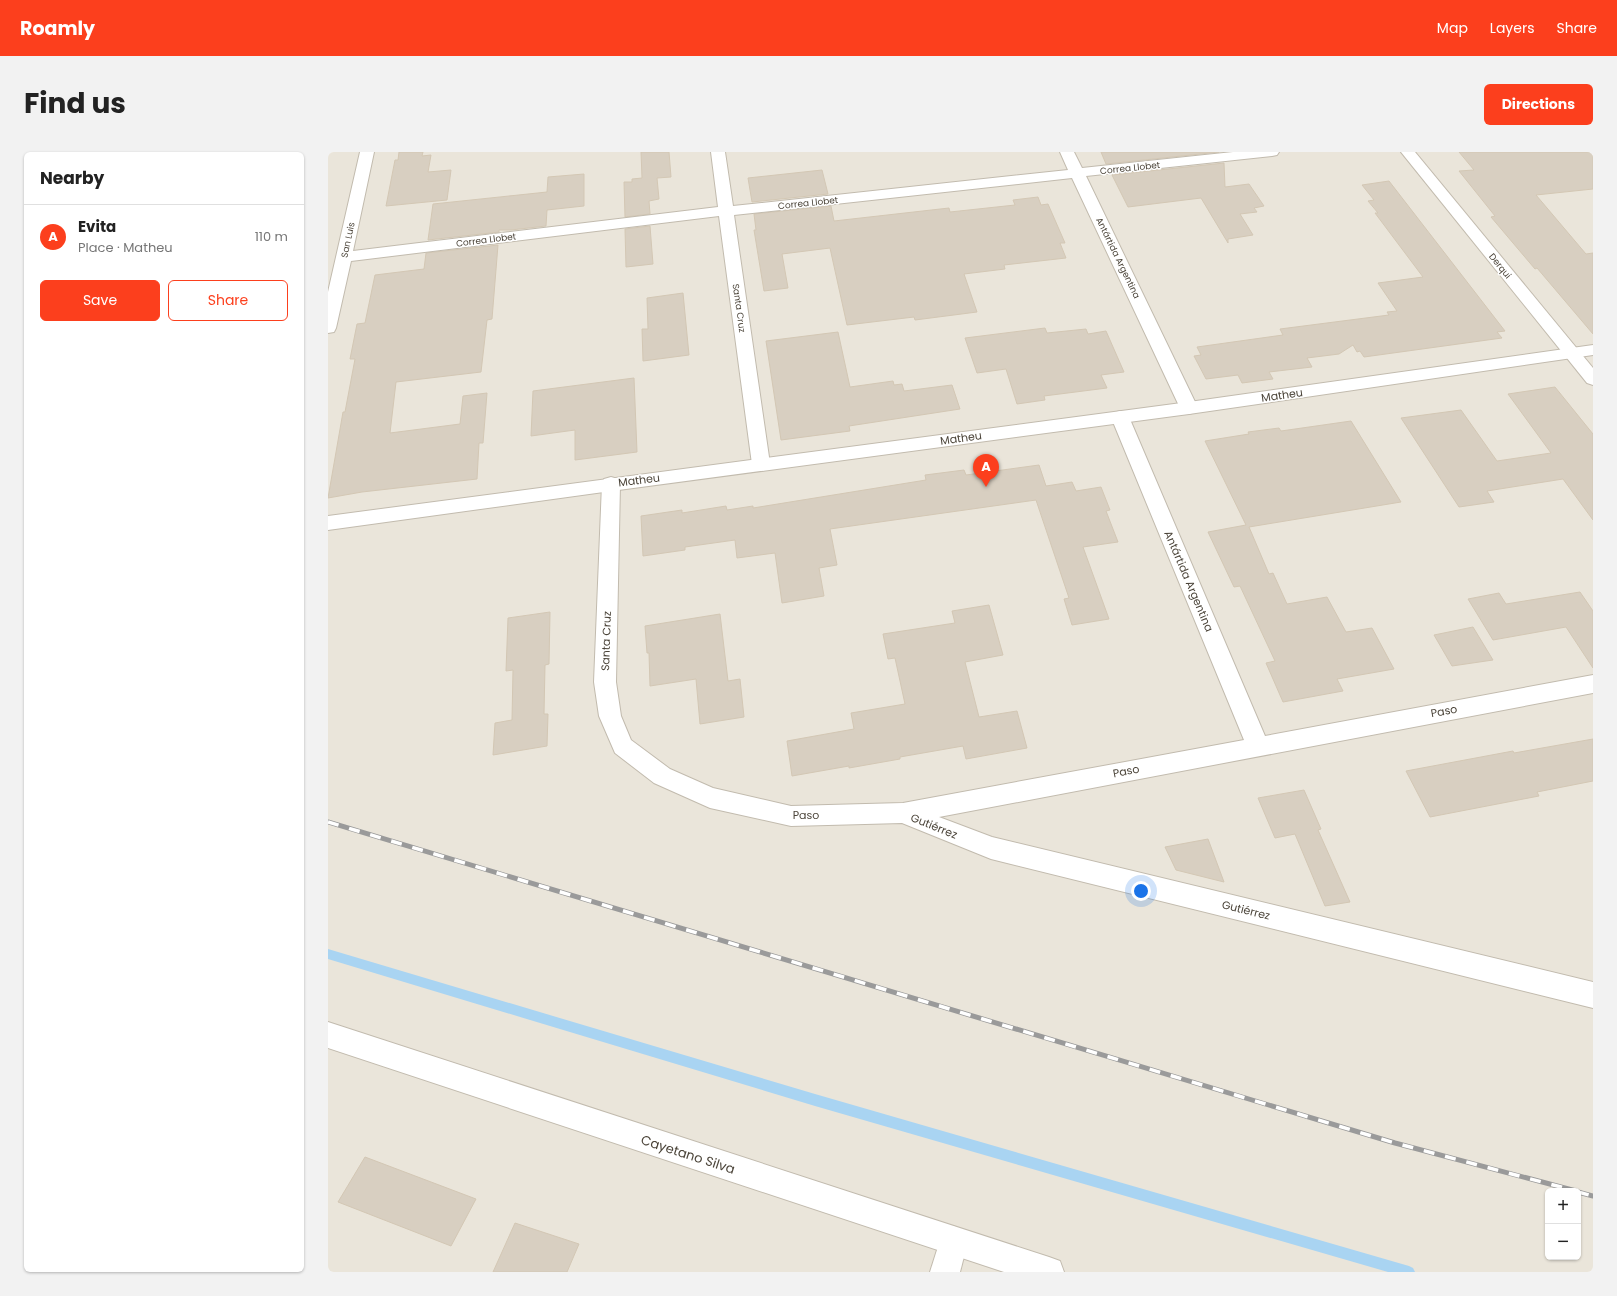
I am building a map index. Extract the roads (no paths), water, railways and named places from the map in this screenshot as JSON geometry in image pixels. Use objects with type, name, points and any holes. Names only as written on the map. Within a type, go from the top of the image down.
[{"type":"street","name":"San Luis","points":[[328,328],[345,257],[367,152]]},
{"type":"street","name":"Santa Cruz","points":[[718,152],[761,464]]},
{"type":"street","name":"Antártida Argentina","points":[[1067,152],[1189,408]]},
{"type":"street","name":"Correa Llobet","points":[[345,257],[726,211],[1272,152]]},
{"type":"street","name":"Derqui","points":[[1408,152],[1593,379]]},
{"type":"street","name":"Matheu","points":[[328,523],[1189,408],[1593,350]]},
{"type":"street","name":"Antártida Argentina","points":[[1120,417],[1258,746]]},
{"type":"street","name":"Santa Cruz","points":[[611,484],[605,682],[610,716],[622,746],[662,776]]},
{"type":"street","name":"Paso","points":[[662,776],[710,798],[791,816],[903,813],[1593,684]]},
{"type":"street","name":"Gutiérrez","points":[[903,813],[991,848],[1593,995]]},
{"type":"street","name":"Cayetano Silva","points":[[328,1035],[1049,1272]]},
{"type":"street","points":[[945,1272],[953,1241]]},
{"type":"waterway","points":[[328,954],[815,1100],[1409,1272]]},
{"type":"railway","points":[[328,822],[1395,1143],[1565,1188]]},
{"type":"railway","points":[[1581,1193],[1593,1196]]},
{"type":"place","name":"Evita","points":[[986,487]]}]
